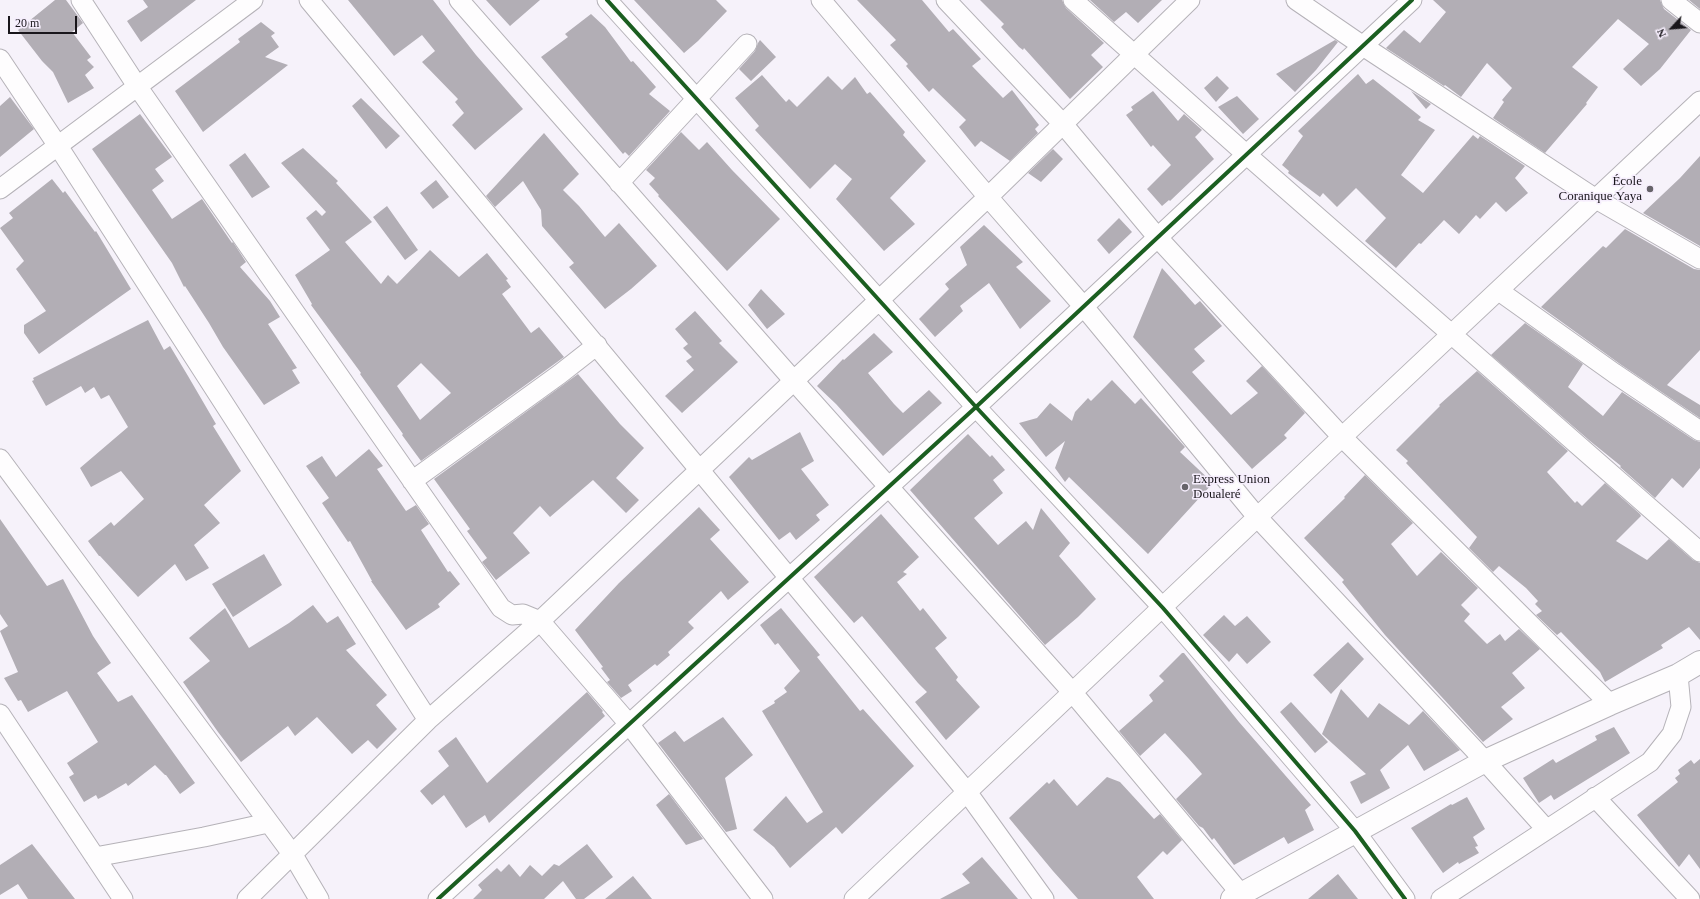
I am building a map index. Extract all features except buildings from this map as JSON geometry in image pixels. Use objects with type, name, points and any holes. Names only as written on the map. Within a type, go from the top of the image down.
[{"type":"street","points":[[81,0],[137,86],[501,608],[512,615],[524,614],[540,621],[629,724],[763,899]]},
{"type":"street","points":[[0,189],[253,0]]},
{"type":"street","points":[[309,0],[967,792],[1044,899]]},
{"type":"street","points":[[459,0],[794,381],[1073,693],[1236,897],[1485,761],[1678,675],[1700,662]]},
{"type":"street","points":[[607,0],[976,407],[1163,608],[1355,831],[1405,899]]},
{"type":"street","points":[[821,0],[988,197],[1084,306],[1258,518],[1485,761],[1546,830]]},
{"type":"street","points":[[946,0],[1063,124],[1158,238],[1342,437],[1610,704]]},
{"type":"street","points":[[1073,0],[1133,55],[1700,552]]},
{"type":"street","points":[[247,899],[293,856],[428,720],[540,621],[699,471],[988,197],[1190,0]]},
{"type":"street","points":[[1296,0],[1363,46],[1596,199],[1700,259]]},
{"type":"street","points":[[438,899],[976,407],[1412,0]]},
{"type":"street","points":[[1671,0],[1700,23]]},
{"type":"street","points":[[619,183],[747,44]]},
{"type":"street","points":[[0,59],[58,146],[428,720]]},
{"type":"street","points":[[854,899],[1342,437],[1700,101]]},
{"type":"street","points":[[1499,291],[1614,373],[1700,431]]},
{"type":"street","points":[[412,481],[560,374],[597,345]]},
{"type":"street","points":[[0,459],[293,856],[319,899]]},
{"type":"street","points":[[1441,899],[1650,762],[1672,734],[1681,707],[1678,675]]},
{"type":"street","points":[[0,714],[123,899]]},
{"type":"street","points":[[1595,797],[1690,899]]},
{"type":"street","points":[[95,857],[204,837],[268,823]]},
{"type":"cycle path","points":[[607,0],[976,407],[1163,608],[1355,831],[1405,899]]},
{"type":"cycle path","points":[[438,899],[976,407],[1412,0]]},
{"type":"place","name":"École Coranique Yaya","points":[[1650,189]]},
{"type":"place","name":"Express Union Doualeré","points":[[1185,487]]}]
